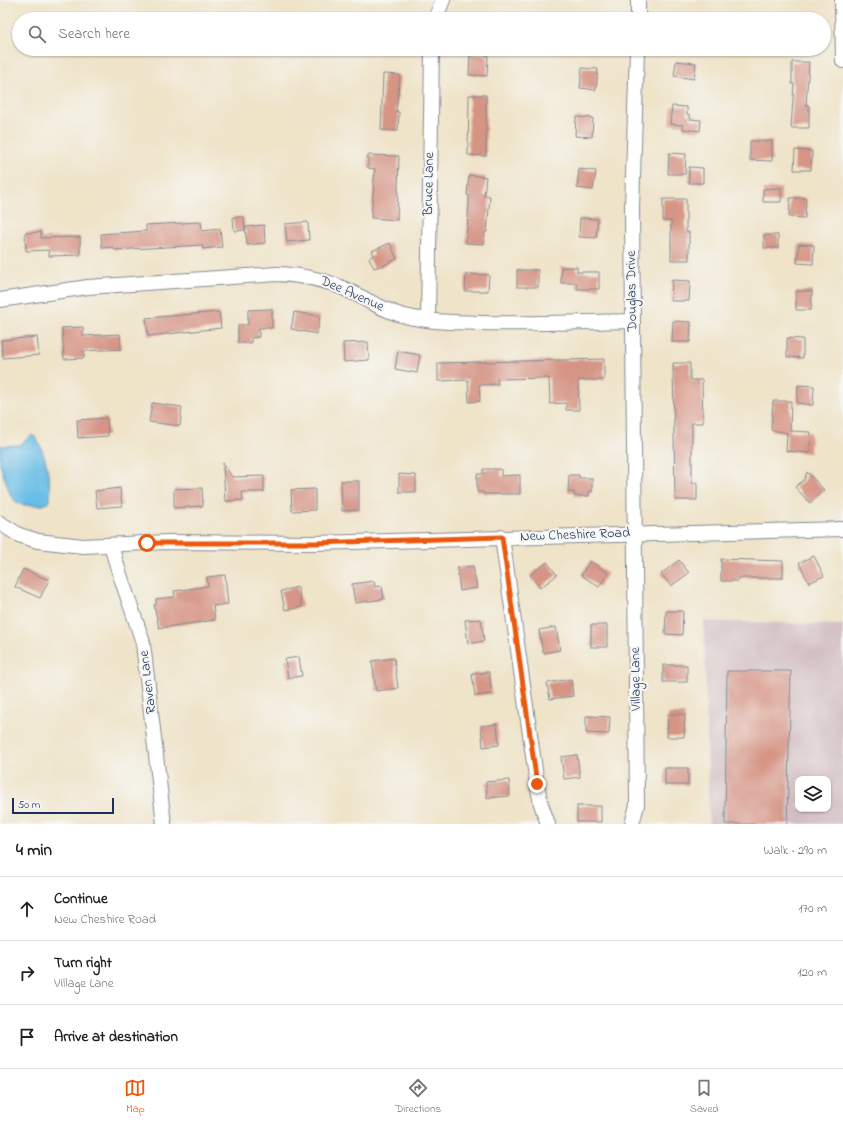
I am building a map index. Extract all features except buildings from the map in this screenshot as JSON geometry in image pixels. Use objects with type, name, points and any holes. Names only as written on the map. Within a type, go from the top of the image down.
[{"type":"street","points":[[438,12],[444,0]]},
{"type":"street","points":[[638,0],[638,12]]},
{"type":"street","points":[[842,0],[843,61]]},
{"type":"street","name":"Bruce Lane","points":[[428,320],[432,56]]},
{"type":"street","name":"Douglas Drive","points":[[635,533],[632,208],[637,56]]},
{"type":"street","name":"Dee Avenue","points":[[0,300],[88,287],[137,282],[277,274],[323,280],[345,289],[384,309],[405,316],[428,320],[499,323],[633,321]]},
{"type":"street","name":"New Cheshire Road","points":[[0,523],[19,535],[38,542],[60,545],[111,545],[167,542],[314,543],[635,533],[843,529]]},
{"type":"street","name":"Village Lane","points":[[632,824],[637,805],[635,533]]},
{"type":"street","points":[[502,537],[537,784],[541,804],[548,824]]},
{"type":"street","name":"Raven Lane","points":[[111,545],[123,587],[136,619],[143,643],[164,824]]},
{"type":"shaded area","points":[[704,621],[843,625],[843,824],[709,824]]},
{"type":"water","points":[[31,436],[34,436],[42,449],[47,467],[50,486],[50,501],[44,505],[22,505],[16,502],[11,496],[0,465],[0,446],[20,445]]},
{"type":"route","points":[[147,543],[314,543],[502,537],[537,784]]}]
